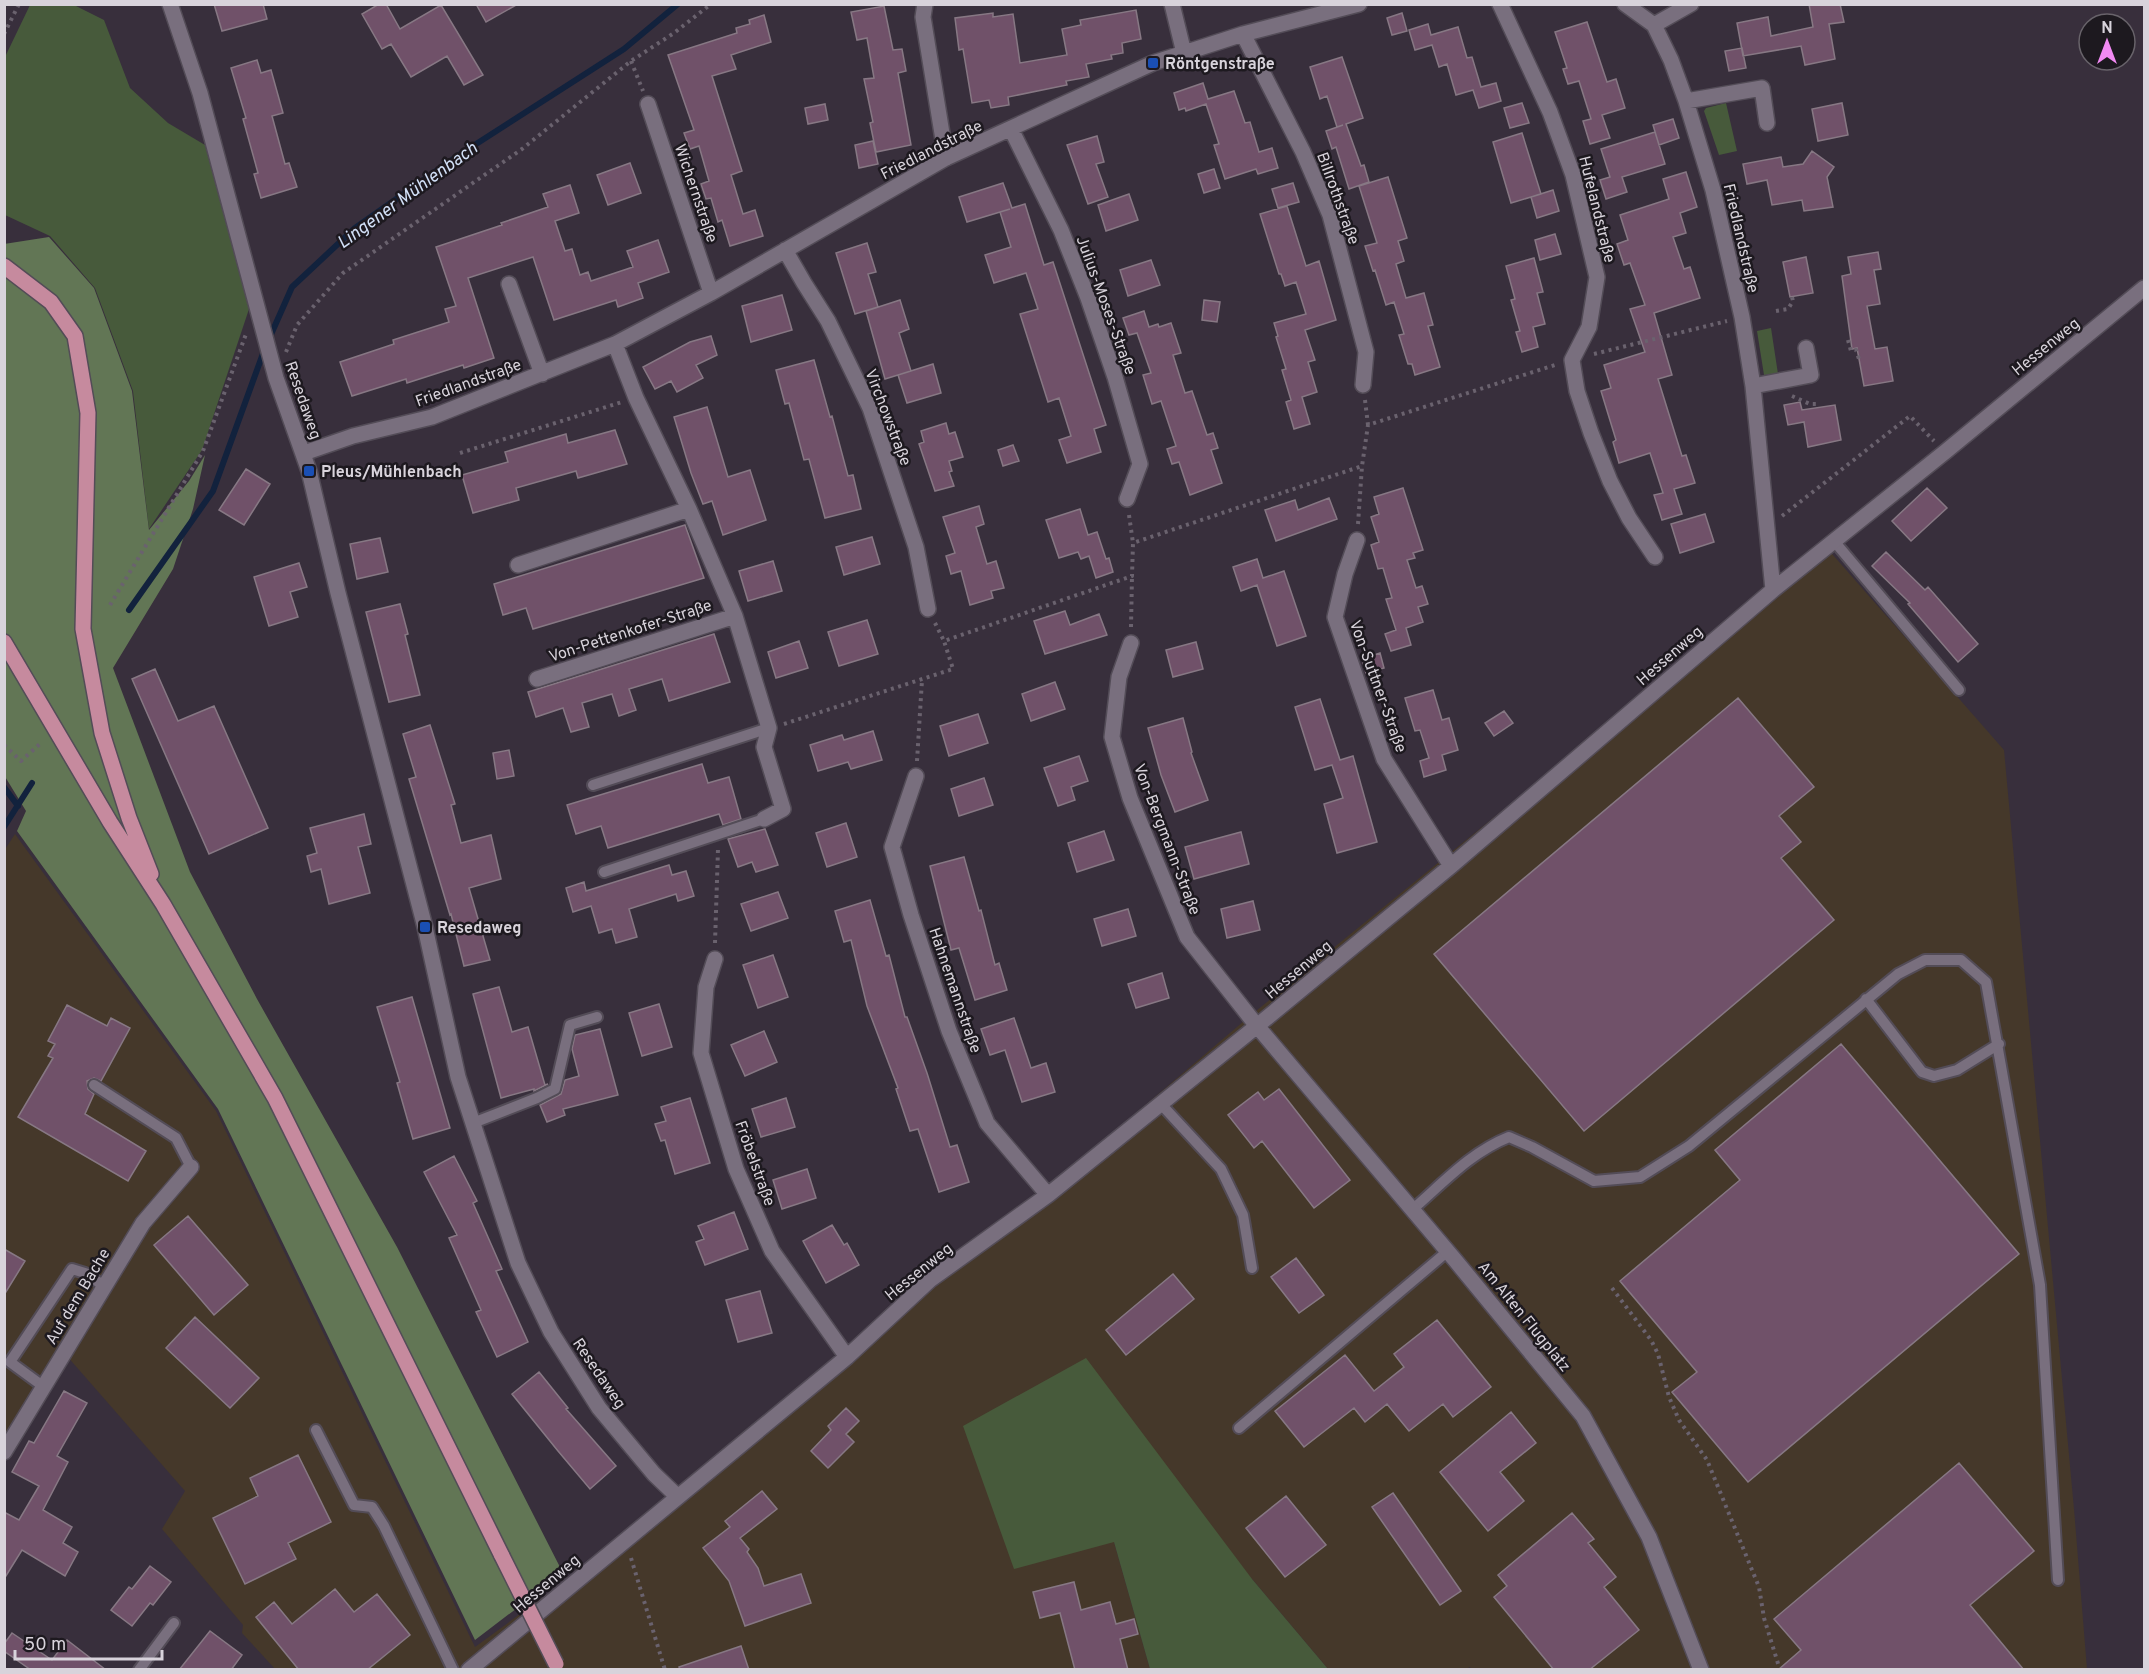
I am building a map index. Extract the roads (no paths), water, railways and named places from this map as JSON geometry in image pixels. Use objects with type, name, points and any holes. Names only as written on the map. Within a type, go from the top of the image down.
[{"type":"main road","points":[[4,266],[51,302],[75,336],[88,413],[83,629],[102,733],[129,818],[163,904]]},
{"type":"main road","points":[[4,642],[110,822],[163,904],[275,1098],[557,1667]]},
{"type":"street","name":"Resedaweg","points":[[170,4],[200,93],[275,376],[304,453],[425,927],[458,1077],[518,1263],[551,1332],[599,1408],[654,1474],[678,1497]]},
{"type":"street","points":[[925,4],[923,17],[946,158]]},
{"type":"street","points":[[1172,4],[1184,53]]},
{"type":"street","name":"Friedlandstraße","points":[[304,453],[353,436],[432,417],[615,344],[711,293],[946,158],[1153,63],[1242,34],[1359,4]]},
{"type":"street","name":"Hufelandstraße","points":[[1500,4],[1550,112],[1574,175],[1597,277],[1589,327],[1572,360],[1577,391],[1610,481],[1629,518],[1655,557]]},
{"type":"street","name":"Friedlandstraße","points":[[1625,4],[1654,25],[1671,60],[1713,190],[1742,317],[1753,386],[1773,590]]},
{"type":"street","points":[[1654,25],[1691,4]]},
{"type":"street","name":"Billrothstraße","points":[[1242,34],[1303,152],[1330,215],[1366,352],[1363,384]]},
{"type":"street","points":[[1686,101],[1762,88],[1767,123]]},
{"type":"street","name":"Wichernstraße","points":[[648,104],[711,293]]},
{"type":"street","name":"Julius-Moses-Straße","points":[[1011,129],[1061,230],[1088,298],[1115,377],[1140,464],[1127,499]]},
{"type":"street","name":"Virchowstraße","points":[[785,250],[828,321],[870,408],[916,547],[928,609]]},
{"type":"street","name":"Friedlandstraße","points":[[509,284],[542,374]]},
{"type":"street","name":"Hessenweg","points":[[469,1670],[847,1356],[930,1280],[1048,1195],[1257,1026],[1451,866],[1773,590],[1945,453],[2145,288]]},
{"type":"street","name":"Von-Pettenkofer-Straße","points":[[615,344],[636,398],[689,509],[735,616],[769,728],[764,747],[783,809],[764,819]]},
{"type":"street","points":[[1753,386],[1810,375],[1806,348]]},
{"type":"street","points":[[518,565],[689,509]]},
{"type":"street","name":"Von-Suttner-Straße","points":[[1357,540],[1335,617],[1384,759],[1451,866]]},
{"type":"street","name":"Von-Pettenkofer-Straße","points":[[537,679],[735,616]]},
{"type":"street","name":"Von-Bergmann-Straße","points":[[1131,643],[1119,677],[1112,737],[1130,798],[1187,937],[1257,1026]]},
{"type":"street","name":"Hahnemannstraße","points":[[916,776],[892,847],[910,915],[949,1031],[987,1123],[1048,1195]]},
{"type":"street","name":"Fröbelstraße","points":[[715,959],[706,987],[701,1053],[736,1169],[772,1251],[847,1356]]},
{"type":"street","name":"Am Alten Flugplatz","points":[[1257,1026],[1413,1209],[1584,1416],[1649,1538],[1701,1670]]},
{"type":"street","name":"Auf dem Bache","points":[[4,1452],[143,1223],[191,1167]]},
{"type":"lane","points":[[1834,541],[1959,690]]},
{"type":"lane","points":[[593,785],[769,728]]},
{"type":"lane","name":"Von-Pettenkofer-Straße","points":[[604,872],[764,819]]},
{"type":"lane","points":[[1413,1209],[1469,1160],[1491,1144],[1509,1137],[1594,1181],[1640,1177],[1689,1146],[1898,974],[1925,960],[1961,960],[1986,982],[1999,1044],[2040,1285],[2058,1580]]},
{"type":"lane","points":[[1866,999],[1922,1072],[1935,1076],[1957,1070],[1999,1044]]},
{"type":"lane","points":[[473,1123],[555,1089],[570,1024],[597,1017]]},
{"type":"lane","points":[[94,1085],[177,1138],[191,1167]]},
{"type":"lane","points":[[1160,1103],[1221,1169],[1243,1215],[1252,1268]]},
{"type":"lane","points":[[1239,1428],[1448,1251]]},
{"type":"lane","points":[[44,1387],[10,1362],[72,1269],[85,1273],[104,1286]]},
{"type":"lane","points":[[316,1430],[354,1505],[372,1507],[384,1526],[453,1670]]},
{"type":"lane","points":[[139,1670],[174,1623]]},
{"type":"waterway","name":"Lingener Mühlenbach","points":[[269,339],[292,287],[355,228],[459,155],[624,49],[678,4]]},
{"type":"waterway","name":"Lingener Mühlenbach","points":[[129,610],[213,491],[265,348]]},
{"type":"waterway","name":"Lingener Mühlenbach","points":[[4,827],[32,783]]},
{"type":"waterway","points":[[4,787],[18,806]]},
{"type":"place","name":"Röntgenstraße","points":[[1153,63]]},
{"type":"place","name":"Pleus/Mühlenbach","points":[[309,471]]},
{"type":"place","name":"Resedaweg","points":[[425,927]]}]
